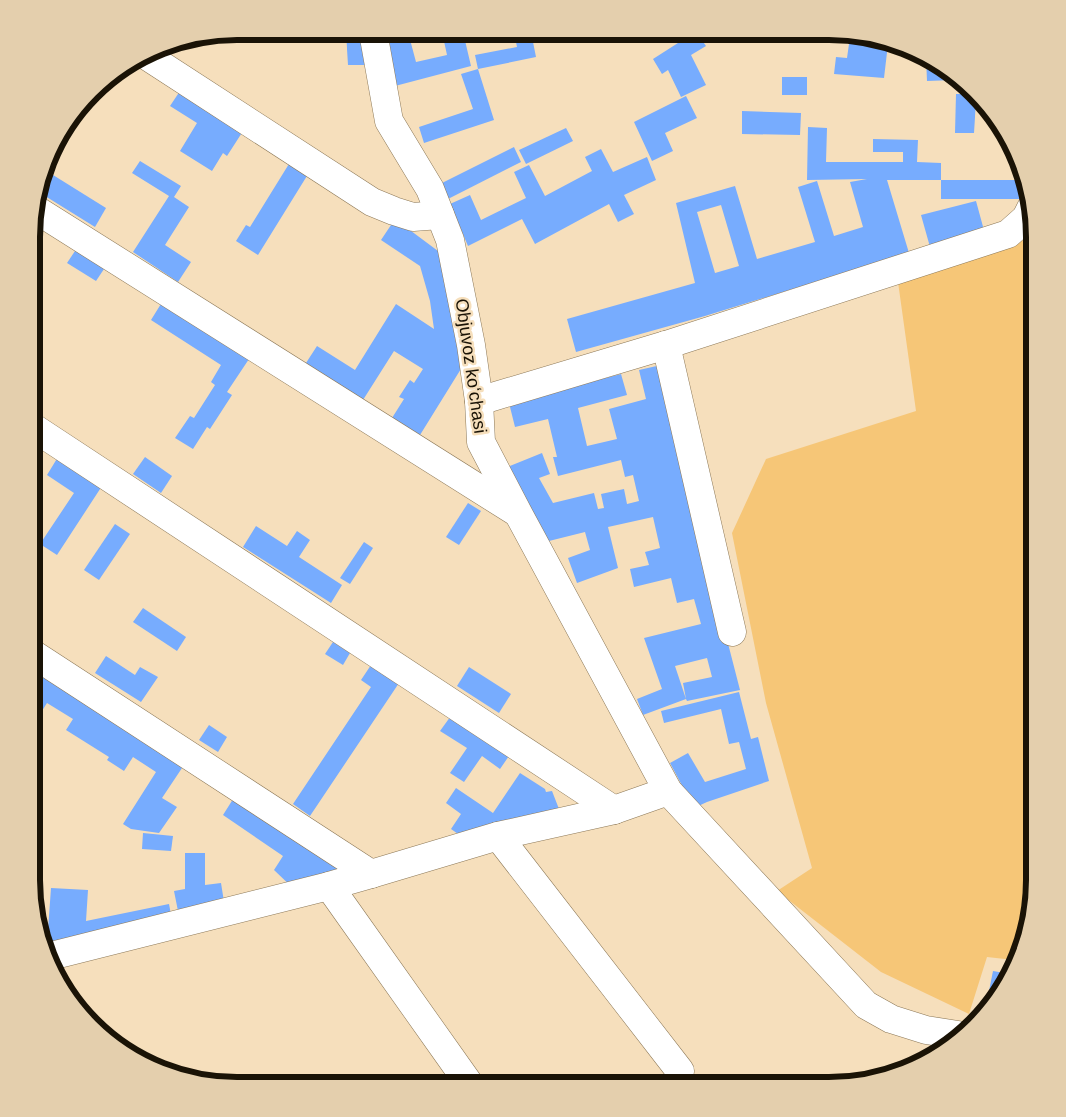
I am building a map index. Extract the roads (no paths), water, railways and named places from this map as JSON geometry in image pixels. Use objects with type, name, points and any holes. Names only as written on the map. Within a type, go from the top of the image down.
[{"type":"street","name":"Objuvoz koʻchasi","points":[[375,40],[389,121],[430,189],[450,240],[471,345],[479,401],[481,442],[668,791],[866,1005],[891,1018],[926,1030],[952,1034]]},
{"type":"street","points":[[152,59],[372,202],[413,217],[440,215]]},
{"type":"street","points":[[42,213],[518,513]]},
{"type":"street","points":[[479,401],[666,345],[1008,234],[1025,219]]},
{"type":"street","points":[[666,345],[732,632]]},
{"type":"street","points":[[40,432],[614,810]]},
{"type":"street","points":[[40,659],[371,874]]},
{"type":"street","points":[[55,955],[329,886],[498,836],[614,810],[668,791]]},
{"type":"street","points":[[498,836],[680,1071]]},
{"type":"street","points":[[329,886],[464,1077]]}]
